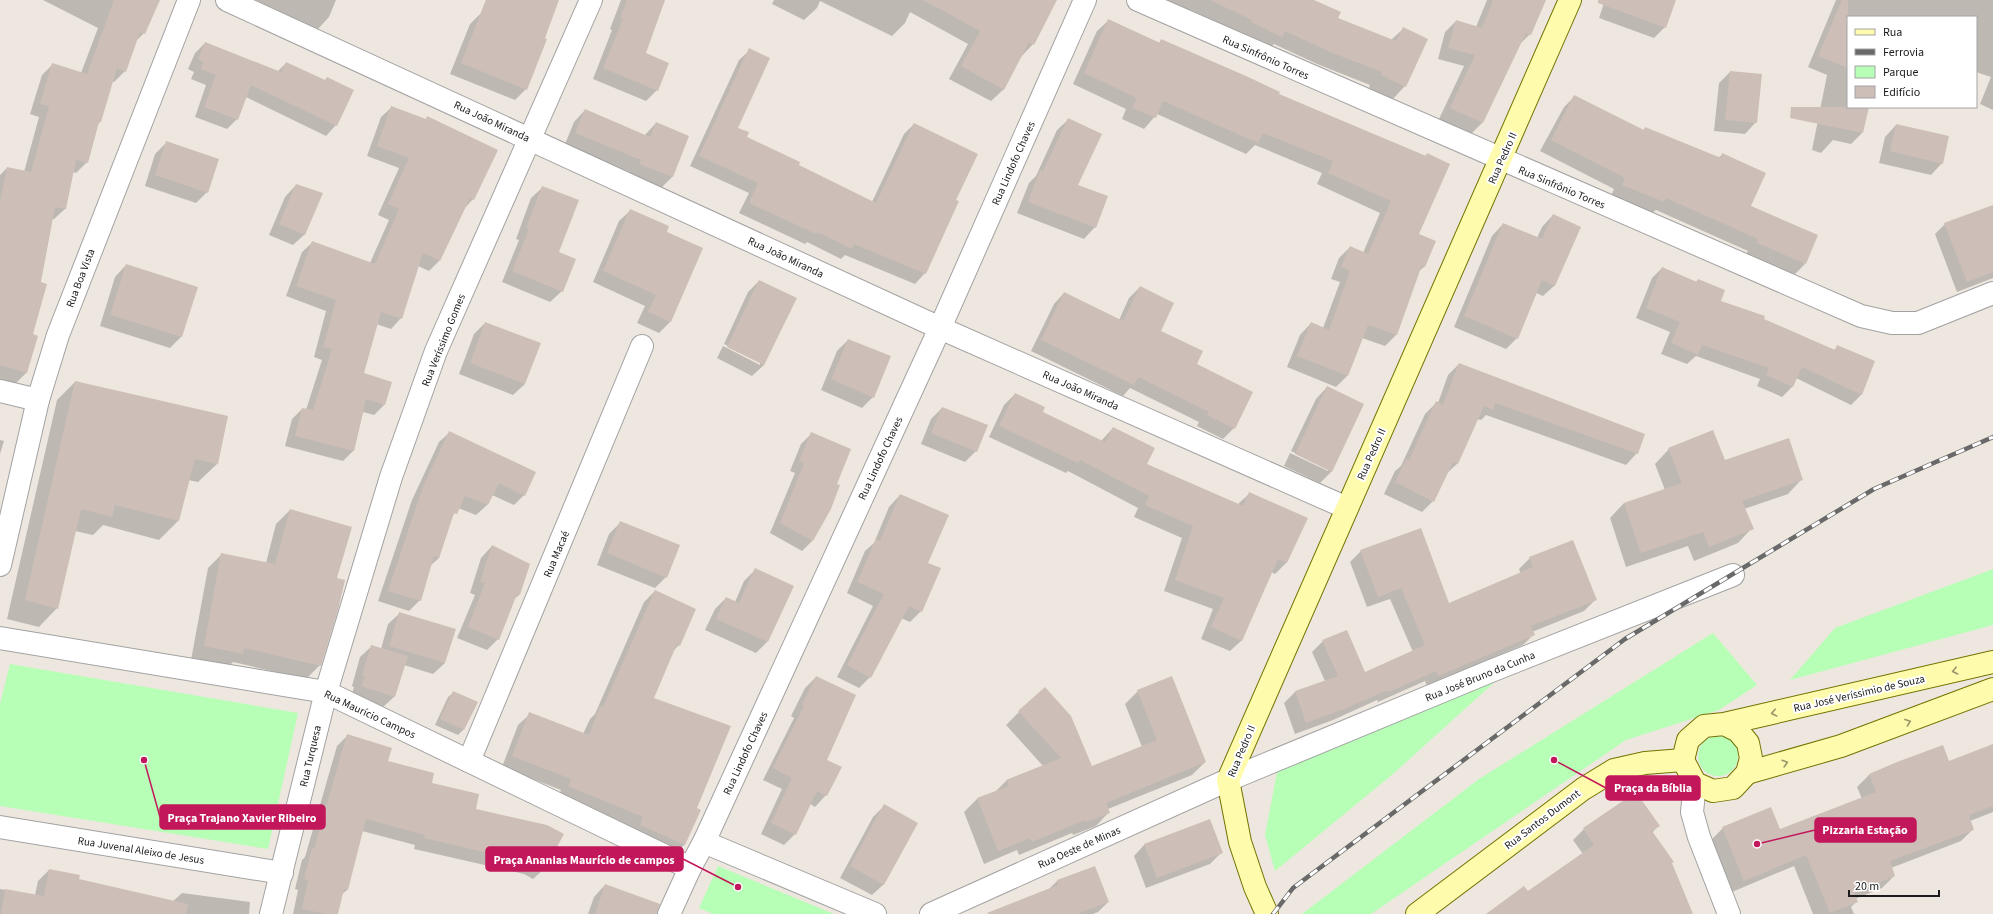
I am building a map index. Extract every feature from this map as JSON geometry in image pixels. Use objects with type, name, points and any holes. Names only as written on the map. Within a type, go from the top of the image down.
[{"type":"street","name":"Rua Boa Vista","points":[[0,565],[38,400],[58,336],[188,0]]},
{"type":"street","name":"Rua João Miranda","points":[[227,0],[940,328],[1347,508]]},
{"type":"street","name":"Rua Veríssimo Gomes","points":[[326,692],[391,478],[436,351],[531,139],[591,0]]},
{"type":"street","name":"Rua Lindofo Chaves","points":[[676,912],[690,868],[704,842],[940,328],[1085,0]]},
{"type":"street","name":"Rua Sinfrônio Torres","points":[[1138,0],[1501,160],[1861,316],[1892,322],[1918,323],[1993,292]]},
{"type":"street","name":"Rua Pedro II","points":[[1267,914],[1255,887],[1240,842],[1228,780],[1570,0]]},
{"type":"street","name":"Rua Macaé","points":[[469,761],[642,346]]},
{"type":"street","points":[[0,391],[38,400]]},
{"type":"street","name":"Rua José Bruno da Cunha","points":[[1228,780],[1491,671],[1733,575]]},
{"type":"street","name":"Rua Maurício Campos","points":[[0,638],[326,692],[690,868]]},
{"type":"street","name":"Rua José Veríssimio de Souza","points":[[1724,724],[1993,662]]},
{"type":"street","points":[[1747,773],[1841,746],[1993,689]]},
{"type":"street","name":"Rua Turquesa","points":[[271,914],[326,692]]},
{"type":"street","points":[[1695,783],[1714,791],[1733,788],[1747,773],[1751,758],[1748,743],[1738,731],[1724,724],[1704,726],[1688,740],[1683,760],[1695,783],[1692,812],[1699,837],[1729,914]]},
{"type":"street","name":"Rua Santos Dumont","points":[[1417,914],[1583,789],[1614,770],[1645,763],[1683,760]]},
{"type":"street","name":"Rua Oeste de Minas","points":[[931,914],[1228,780]]},
{"type":"street","name":"Rua Juvenal Aleixo de Jesus","points":[[0,827],[282,873]]},
{"type":"street","points":[[704,842],[875,914]]},
{"type":"green space","points":[[1993,569],[1993,625],[1790,680],[1835,628]]},
{"type":"green space","points":[[1713,633],[1757,685],[1719,710],[1626,740],[1371,914],[1302,914],[1479,779]]},
{"type":"green space","points":[[10,664],[298,713],[268,849],[0,806],[0,704]]},
{"type":"green space","points":[[1498,679],[1393,774],[1275,871],[1265,835],[1279,762]]},
{"type":"green space","points":[[1718,736],[1726,738],[1732,742],[1736,748],[1738,756],[1736,764],[1732,770],[1726,774],[1718,776],[1710,774],[1704,770],[1700,764],[1698,756],[1700,748],[1704,742],[1710,738]]},
{"type":"green space","points":[[718,866],[834,914],[713,914],[699,908]]},
{"type":"building","points":[[114,0],[160,0],[145,34],[140,32],[126,72],[117,68],[101,122],[99,122],[88,163],[76,160],[66,209],[55,207],[41,282],[47,284],[33,334],[38,336],[27,373],[0,365],[0,202],[7,167],[31,172],[49,106],[40,104],[52,63],[87,74]]},
{"type":"building","points":[[486,0],[559,0],[545,38],[547,39],[527,90],[461,63]]},
{"type":"building","points":[[627,0],[665,0],[646,53],[669,63],[658,91],[603,68],[623,19],[620,18]]},
{"type":"building","points":[[923,0],[1057,0],[1034,45],[1029,42],[1004,90],[961,66],[980,31]]},
{"type":"building","points":[[1210,0],[1314,0],[1341,12],[1338,18],[1396,41],[1403,27],[1428,39],[1406,87],[1381,75],[1382,72],[1330,52],[1285,31],[1282,37],[1251,22],[1252,20]]},
{"type":"building","points":[[1493,0],[1546,0],[1531,35],[1526,33],[1483,123],[1450,108],[1475,55],[1448,48],[1456,20],[1482,28]]},
{"type":"building","points":[[1598,0],[1676,0],[1666,28],[1598,3]]},
{"type":"building","points":[[1842,0],[1848,0],[1847,68],[1818,56]]},
{"type":"building","points":[[1108,19],[1160,43],[1161,39],[1246,76],[1280,92],[1279,94],[1426,156],[1427,153],[1450,164],[1419,234],[1436,241],[1425,267],[1422,265],[1397,335],[1368,325],[1348,376],[1297,356],[1311,322],[1329,330],[1350,271],[1341,267],[1350,246],[1368,254],[1391,201],[1328,173],[1333,161],[1263,133],[1258,143],[1163,101],[1156,118],[1132,108],[1137,98],[1084,73]]},
{"type":"building","points":[[205,42],[281,72],[286,62],[325,80],[327,77],[354,90],[337,126],[251,85],[238,120],[204,107],[216,75],[201,69],[203,62],[198,59]]},
{"type":"building","points":[[749,48],[770,58],[738,128],[749,132],[747,137],[800,162],[799,165],[876,203],[914,123],[978,154],[956,200],[959,201],[926,274],[854,244],[852,249],[817,232],[816,234],[749,203],[758,183],[699,156]]},
{"type":"building","points":[[1730,71],[1762,74],[1757,123],[1725,120]]},
{"type":"building","points":[[1574,95],[1644,130],[1645,127],[1721,158],[1722,153],[1766,173],[1751,206],[1818,235],[1806,264],[1757,243],[1758,239],[1666,198],[1664,202],[1622,185],[1625,178],[1551,140]]},
{"type":"building","points":[[391,106],[426,119],[427,116],[498,150],[474,200],[470,198],[440,261],[423,253],[402,319],[381,312],[364,373],[392,382],[385,405],[366,399],[354,451],[295,436],[302,408],[313,410],[332,349],[323,347],[336,300],[296,286],[312,241],[375,264],[399,209],[388,204],[409,158],[377,146]]},
{"type":"building","points":[[1791,107],[1869,108],[1863,133],[1790,118]]},
{"type":"building","points":[[585,109],[650,137],[656,122],[689,136],[673,177],[639,164],[641,160],[575,133]]},
{"type":"building","points":[[1068,118],[1102,134],[1078,185],[1108,196],[1096,228],[1028,202],[1040,170],[1043,171]]},
{"type":"building","points":[[1896,124],[1949,136],[1943,164],[1890,151]]},
{"type":"building","points":[[166,141],[219,159],[208,193],[155,175]]},
{"type":"building","points":[[296,184],[323,193],[305,235],[279,224]]},
{"type":"building","points":[[542,186],[579,200],[559,252],[576,259],[563,292],[512,271],[529,229],[526,228]]},
{"type":"building","points":[[1993,205],[1993,272],[1967,282],[1944,223]]},
{"type":"building","points":[[630,209],[669,226],[667,232],[703,248],[671,322],[648,312],[656,295],[603,271]]},
{"type":"building","points":[[1553,214],[1581,227],[1555,286],[1542,280],[1518,339],[1464,316],[1503,223],[1542,239]]},
{"type":"building","points":[[126,264],[198,287],[182,337],[110,315]]},
{"type":"building","points":[[1662,267],[1697,282],[1698,279],[1725,290],[1721,301],[1765,316],[1764,319],[1835,350],[1837,345],[1875,361],[1862,395],[1802,367],[1793,387],[1766,375],[1769,368],[1702,345],[1698,355],[1671,343],[1680,322],[1646,308]]},
{"type":"building","points":[[759,280],[797,298],[764,365],[727,347]]},
{"type":"building","points":[[1140,286],[1174,303],[1161,331],[1203,351],[1197,364],[1253,392],[1235,429],[1207,415],[1209,412],[1138,377],[1134,385],[1041,340],[1064,292],[1123,321]]},
{"type":"building","points":[[485,322],[541,343],[525,384],[470,363]]},
{"type":"building","points":[[848,339],[891,356],[874,398],[831,379]]},
{"type":"building","points":[[1459,363],[1645,434],[1638,454],[1495,403],[1493,410],[1484,406],[1458,464],[1453,462],[1434,502],[1395,482],[1406,459],[1409,460],[1436,401],[1443,405]]},
{"type":"building","points":[[75,381],[228,416],[218,464],[195,459],[179,521],[115,505],[112,517],[81,509],[58,609],[25,600]]},
{"type":"building","points":[[1327,386],[1364,404],[1332,472],[1295,454]]},
{"type":"building","points":[[1015,393],[1045,407],[1043,412],[1105,442],[1113,427],[1155,448],[1147,464],[1243,506],[1249,492],[1308,518],[1287,563],[1278,559],[1242,641],[1211,627],[1224,598],[1175,580],[1193,526],[1145,505],[1149,496],[1080,460],[1078,463],[999,426]]},
{"type":"building","points":[[942,407],[988,425],[977,452],[931,433]]},
{"type":"building","points":[[1713,430],[1725,460],[1789,438],[1803,480],[1742,501],[1754,529],[1709,547],[1703,532],[1641,553],[1624,503],[1682,483],[1668,448]]},
{"type":"building","points":[[449,431],[536,472],[525,496],[499,483],[488,505],[465,496],[457,514],[454,513],[439,558],[434,556],[421,601],[388,591],[422,489]]},
{"type":"building","points":[[811,432],[851,449],[837,484],[840,485],[831,509],[813,541],[780,523],[804,463],[799,461]]},
{"type":"building","points":[[900,494],[949,515],[928,563],[941,568],[922,612],[909,606],[871,678],[847,665],[884,594],[857,582],[876,539],[880,541]]},
{"type":"building","points":[[290,509],[352,527],[337,578],[345,580],[338,610],[321,666],[244,648],[243,654],[204,646],[221,553],[275,564]]},
{"type":"building","points":[[620,521],[680,545],[667,578],[607,553]]},
{"type":"building","points":[[1421,528],[1449,603],[1533,567],[1529,557],[1573,540],[1597,600],[1531,626],[1535,635],[1438,676],[1436,671],[1389,692],[1388,690],[1306,723],[1295,691],[1338,676],[1322,640],[1347,630],[1365,672],[1425,645],[1401,588],[1378,597],[1360,550]]},
{"type":"building","points":[[492,545],[530,564],[520,595],[517,594],[499,640],[468,627],[485,583],[480,582]]},
{"type":"building","points":[[755,568],[794,586],[768,642],[716,619],[726,597],[739,603]]},
{"type":"building","points":[[655,590],[696,609],[680,646],[677,644],[654,698],[731,726],[697,808],[701,810],[685,845],[640,825],[643,817],[568,786],[571,779],[512,756],[529,712],[589,735],[600,706],[603,707]]},
{"type":"building","points":[[399,612],[456,629],[445,663],[389,646]]},
{"type":"building","points":[[371,645],[408,656],[395,697],[361,686],[365,676],[362,675]]},
{"type":"building","points":[[816,676],[856,695],[827,760],[842,767],[827,796],[817,791],[796,835],[771,823],[792,778],[773,768],[804,706],[802,705]]},
{"type":"building","points":[[1172,676],[1206,762],[1106,803],[1110,813],[1086,822],[1085,820],[1032,842],[1030,838],[998,851],[977,798],[1009,786],[1006,780],[1061,758],[1018,711],[1045,687],[1071,716],[1092,766],[1157,740],[1137,690]]},
{"type":"building","points":[[453,691],[478,702],[464,730],[440,719]]},
{"type":"building","points":[[347,734],[392,748],[388,761],[434,773],[432,783],[479,794],[476,809],[547,825],[564,834],[545,869],[535,864],[424,838],[425,835],[366,819],[348,890],[344,889],[338,914],[326,914],[302,909],[308,880],[304,879]]},
{"type":"building","points":[[1993,744],[1993,806],[1969,815],[1974,830],[1890,861],[1895,876],[1854,893],[1858,902],[1830,913],[1806,855],[1744,881],[1722,827],[1771,807],[1780,829],[1876,792],[1869,774],[1897,762],[1943,745],[1949,761]]},
{"type":"building","points":[[1636,792],[1660,826],[1652,831],[1674,862],[1672,863],[1693,914],[1486,914],[1524,886],[1528,891],[1594,845],[1583,828]]},
{"type":"building","points":[[884,804],[918,823],[884,885],[850,866]]},
{"type":"building","points":[[1210,819],[1223,853],[1157,878],[1144,844]]},
{"type":"building","points":[[1095,866],[1109,902],[1077,914],[987,913],[1058,885],[1057,880]]},
{"type":"building","points":[[49,869],[80,875],[79,879],[188,904],[186,914],[1,914],[5,889],[44,896]]},
{"type":"building","points":[[605,884],[660,904],[657,914],[595,914]]},
{"type":"railway","points":[[1273,914],[1293,888],[1625,639],[1874,489],[1993,437]]},
{"type":"place","name":"Praça Trajano Xavier Ribeiro","points":[[144,760]]},
{"type":"place","name":"Praça da Bíblia","points":[[1554,760]]},
{"type":"place","name":"Pizzaria Estação","points":[[1757,844]]},
{"type":"place","name":"Praça Ananias Maurício de campos","points":[[738,887]]}]
